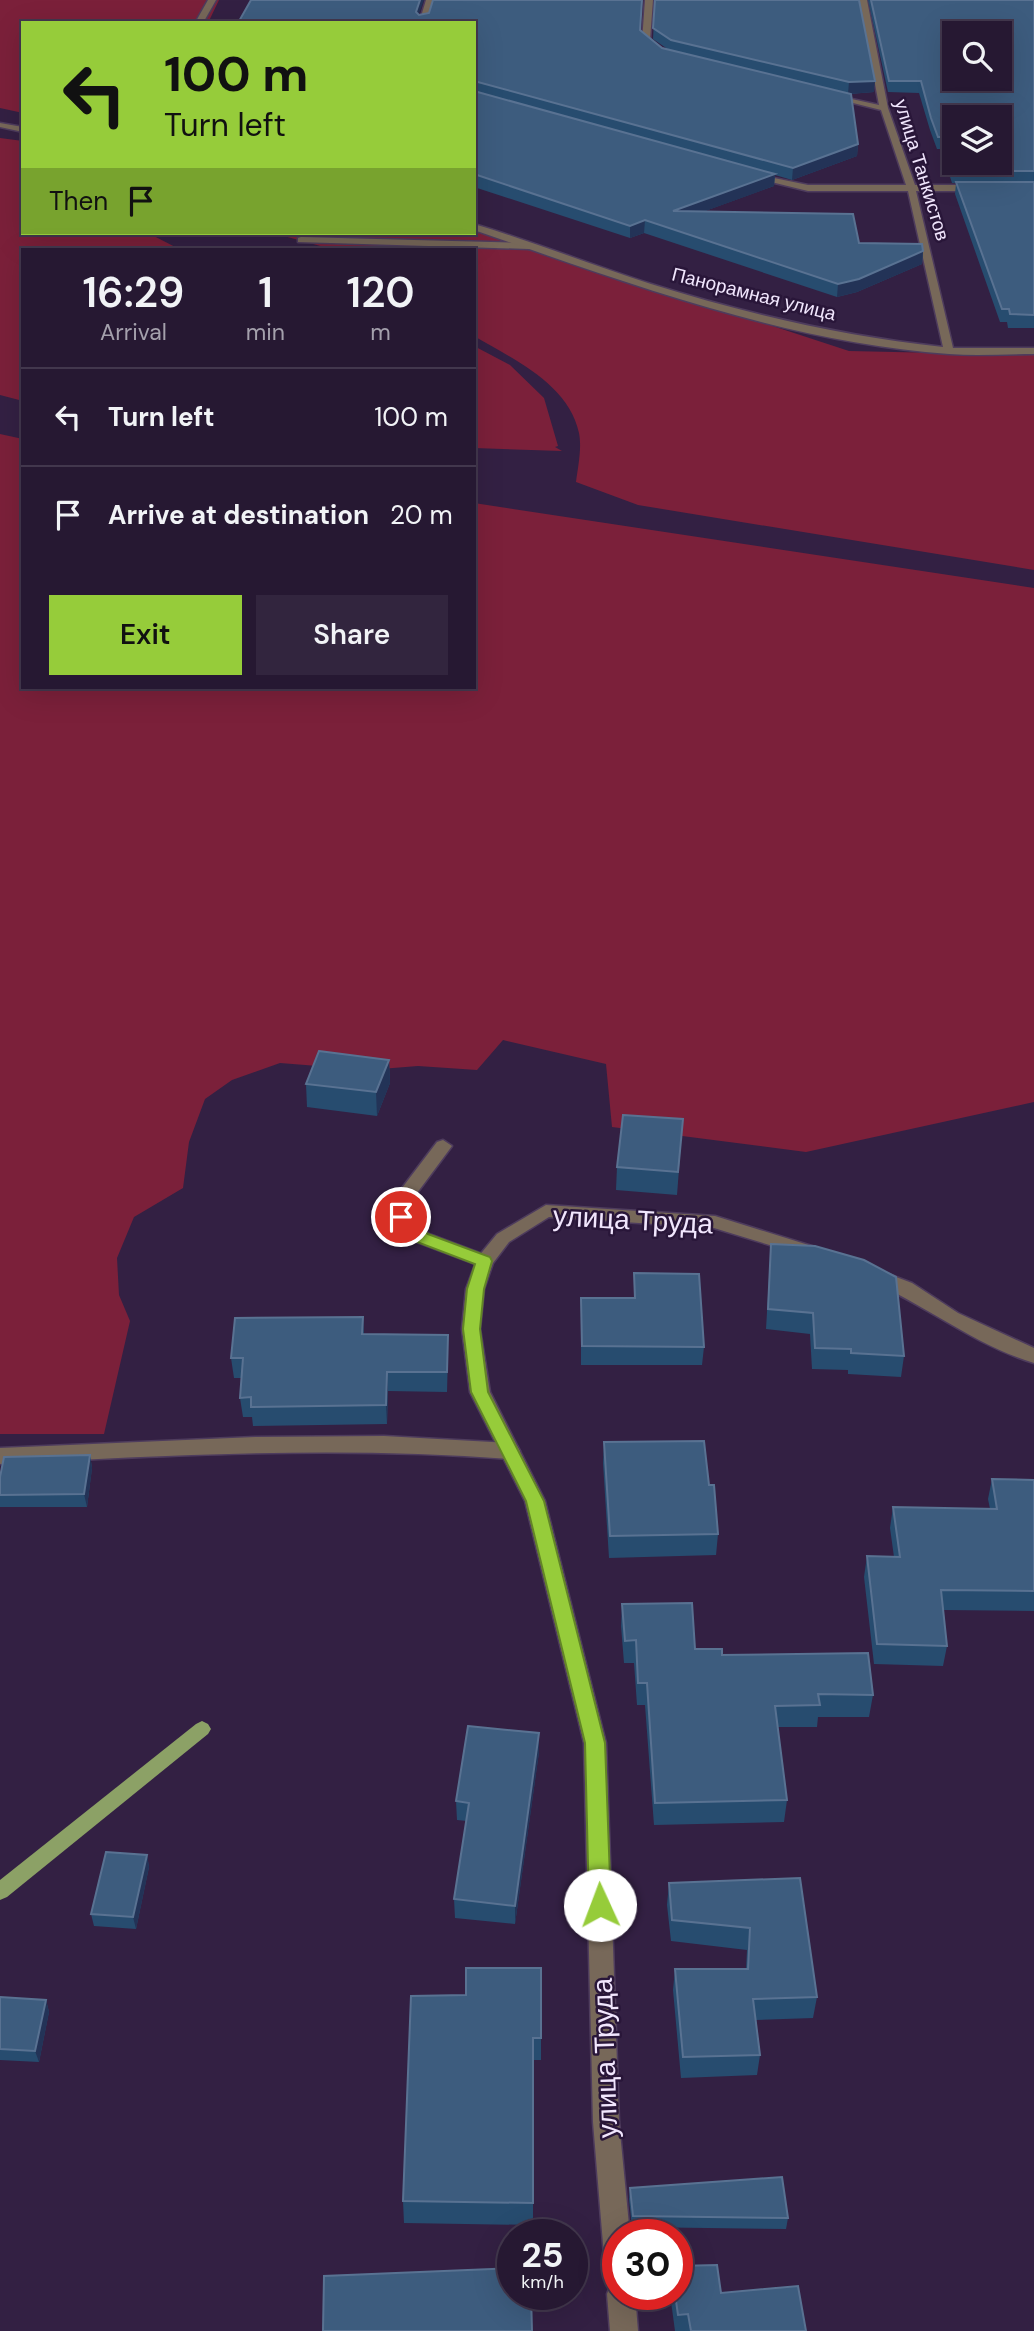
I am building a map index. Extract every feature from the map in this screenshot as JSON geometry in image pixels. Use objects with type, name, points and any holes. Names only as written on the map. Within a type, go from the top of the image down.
[{"type":"street","points":[[200,21],[212,0]]},
{"type":"street","points":[[424,21],[430,0]]},
{"type":"street","points":[[649,0],[646,41],[666,55]]},
{"type":"street","name":"улица Танкистов","points":[[863,0],[884,108],[911,187],[929,256],[948,351]]},
{"type":"street","points":[[816,93],[884,108]]},
{"type":"street","points":[[0,125],[21,130]]},
{"type":"street","points":[[740,173],[808,188],[993,189]]},
{"type":"street","name":"Панорамная улица","points":[[476,228],[622,278],[769,319],[948,351],[1034,351]]},
{"type":"street","points":[[301,240],[529,246]]},
{"type":"street","points":[[443,1146],[408,1192],[401,1217],[423,1238],[484,1261]]},
{"type":"street","name":"улица Труда","points":[[615,2219],[607,2122],[595,1743],[535,1501],[480,1392],[471,1329],[475,1289],[484,1261],[503,1238],[546,1211],[715,1222],[825,1256]]},
{"type":"street","points":[[861,1269],[905,1288],[951,1318],[1034,1356]]},
{"type":"street","points":[[0,1456],[157,1448],[400,1444],[510,1451]]},
{"type":"street","points":[[622,2310],[624,2331]]},
{"type":"shaded area","points":[[0,0],[219,0],[209,21],[21,21],[21,113],[0,108]]},
{"type":"shaded area","points":[[0,138],[21,141],[21,235],[152,235],[177,248],[21,248],[21,400],[0,395]]},
{"type":"shaded area","points":[[476,229],[849,351],[1034,355],[1034,570],[638,505],[576,482],[580,439],[573,416],[564,400],[522,364],[476,337],[476,248],[328,248],[280,235],[476,235]]},
{"type":"shaded area","points":[[476,347],[510,365],[544,398],[558,446],[555,447],[562,451],[476,448]]},
{"type":"shaded area","points":[[0,434],[21,439],[21,689],[476,689],[476,503],[1034,588],[1034,1102],[806,1152],[612,1127],[606,1064],[503,1040],[477,1070],[418,1066],[368,1070],[280,1063],[232,1080],[205,1099],[189,1142],[183,1188],[134,1217],[117,1258],[119,1295],[130,1321],[104,1434],[0,1434]]},
{"type":"building","points":[[251,0],[420,0],[416,12],[419,15],[429,13],[433,0],[642,0],[640,30],[662,48],[851,94],[858,144],[793,168],[476,82],[476,21],[239,21]]},
{"type":"building","points":[[655,0],[859,0],[875,81],[849,82],[671,40],[653,28]]},
{"type":"building","points":[[871,0],[1034,0],[1034,171],[1012,171],[1012,105],[942,105],[942,137],[938,137],[921,81],[889,81]]},
{"type":"building","points":[[476,92],[775,174],[673,211],[853,214],[859,243],[922,244],[923,251],[859,279],[838,284],[645,220],[630,226],[476,175]]},
{"type":"building","points":[[956,182],[1034,182],[1034,315],[1010,314],[1009,309],[1002,309]]},
{"type":"building","points":[[319,1051],[389,1060],[376,1092],[306,1084]]},
{"type":"building","points":[[623,1115],[683,1119],[678,1172],[617,1167]]},
{"type":"building","points":[[771,1244],[815,1246],[864,1260],[896,1277],[904,1356],[851,1353],[851,1349],[815,1348],[813,1313],[768,1309]]},
{"type":"building","points":[[634,1273],[699,1274],[704,1347],[582,1346],[581,1298],[635,1298]]},
{"type":"building","points":[[363,1317],[362,1334],[448,1335],[447,1372],[387,1372],[386,1405],[251,1407],[251,1397],[240,1398],[243,1358],[231,1358],[235,1318]]},
{"type":"building","points":[[704,1441],[709,1485],[714,1485],[718,1534],[610,1536],[604,1442]]},
{"type":"building","points":[[90,1455],[84,1494],[0,1495],[4,1457]]},
{"type":"building","points":[[992,1479],[1034,1480],[1034,1591],[941,1590],[947,1646],[877,1644],[867,1556],[900,1557],[893,1507],[997,1509]]},
{"type":"building","points":[[692,1603],[695,1649],[722,1649],[722,1655],[868,1653],[873,1695],[818,1694],[820,1705],[775,1706],[787,1800],[655,1803],[647,1683],[638,1683],[636,1640],[625,1641],[622,1604]]},
{"type":"building","points":[[468,1726],[539,1733],[515,1906],[454,1899],[469,1803],[456,1801]]},
{"type":"building","points":[[106,1852],[147,1855],[133,1917],[91,1914]]},
{"type":"building","points":[[800,1878],[817,1997],[753,1999],[760,2055],[683,2057],[675,1969],[748,1969],[750,1928],[672,1920],[669,1883]]},
{"type":"building","points":[[466,1968],[541,1968],[541,2038],[533,2038],[533,2203],[403,2201],[411,1996],[466,1995]]},
{"type":"building","points":[[0,1997],[46,2000],[35,2051],[0,2049]]},
{"type":"building","points":[[782,2177],[788,2218],[633,2216],[630,2188]]},
{"type":"building","points":[[717,2265],[721,2293],[798,2286],[806,2331],[691,2331],[688,2314],[678,2315],[677,2310],[693,2310],[693,2266]]},
{"type":"building","points":[[497,2269],[497,2310],[531,2310],[532,2331],[323,2331],[324,2276]]},
{"type":"waterway","points":[[0,1891],[202,1729]]},
{"type":"route","points":[[401,1217],[423,1238],[484,1261],[475,1289],[471,1329],[480,1392],[535,1501],[595,1743],[600,1905]]}]
